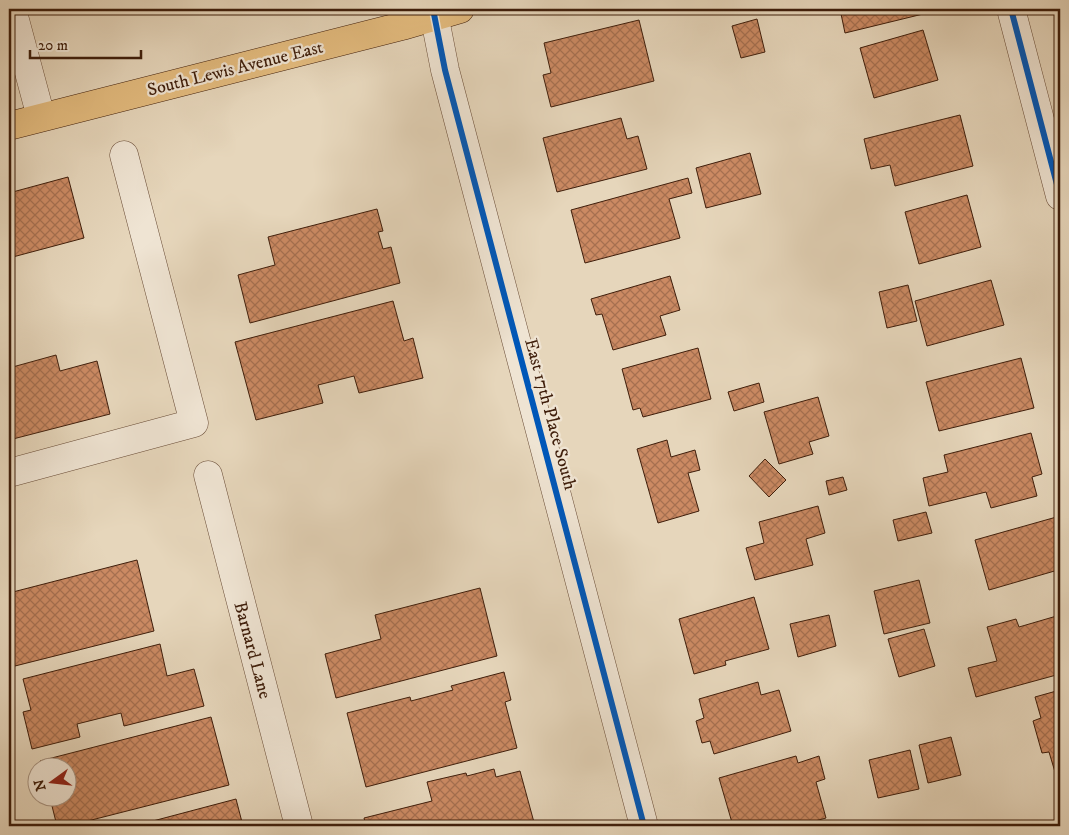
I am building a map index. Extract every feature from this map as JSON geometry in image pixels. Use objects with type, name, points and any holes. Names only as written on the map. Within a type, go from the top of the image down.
[{"type":"main road","name":"South Lewis Avenue East","points":[[9,126],[434,13],[460,9]]},
{"type":"street","points":[[12,9],[42,117]]},
{"type":"street","points":[[1011,9],[1060,196]]},
{"type":"street","name":"East 17th Place South","points":[[434,13],[445,70],[644,826]]},
{"type":"street","points":[[9,473],[194,423],[124,155]]},
{"type":"street","name":"Barnard Lane","points":[[208,474],[299,826]]},
{"type":"building","points":[[840,9],[922,9],[923,14],[845,33]]},
{"type":"building","points":[[757,19],[765,52],[741,58],[732,26]]},
{"type":"building","points":[[639,20],[654,81],[551,107],[543,75],[551,73],[544,43]]},
{"type":"building","points":[[923,30],[938,80],[874,98],[860,48]]},
{"type":"building","points":[[960,115],[973,166],[895,186],[890,165],[871,169],[864,139]]},
{"type":"building","points":[[621,118],[627,139],[638,136],[647,169],[557,192],[543,138]]},
{"type":"building","points":[[750,153],[761,194],[706,208],[696,168]]},
{"type":"building","points":[[68,177],[84,238],[9,258],[9,193]]},
{"type":"building","points":[[688,178],[692,193],[669,199],[680,238],[585,263],[571,210]]},
{"type":"building","points":[[967,195],[981,247],[919,264],[905,212]]},
{"type":"building","points":[[377,209],[383,231],[378,232],[383,249],[391,247],[400,283],[250,323],[238,275],[275,265],[268,237]]},
{"type":"building","points":[[670,276],[680,310],[660,316],[666,335],[613,350],[602,314],[596,315],[591,299]]},
{"type":"building","points":[[991,280],[1004,325],[927,346],[915,301]]},
{"type":"building","points":[[908,285],[917,321],[887,328],[879,292]]},
{"type":"building","points":[[393,301],[404,341],[413,338],[423,378],[359,393],[354,376],[318,385],[323,403],[256,420],[235,342]]},
{"type":"building","points":[[698,348],[711,399],[643,417],[640,408],[633,410],[622,369]]},
{"type":"building","points":[[56,355],[60,371],[97,361],[110,414],[9,440],[9,368]]},
{"type":"building","points":[[1021,358],[1034,408],[939,431],[926,382]]},
{"type":"building","points":[[759,383],[764,402],[734,411],[728,392]]},
{"type":"building","points":[[818,397],[829,436],[809,442],[813,454],[779,464],[764,412]]},
{"type":"building","points":[[1031,433],[1042,474],[1032,477],[1037,496],[991,508],[986,492],[929,506],[923,478],[948,472],[944,455]]},
{"type":"building","points":[[667,440],[671,457],[695,450],[700,470],[688,473],[699,511],[658,523],[637,449]]},
{"type":"building","points":[[765,459],[786,480],[769,497],[749,476]]},
{"type":"building","points":[[843,477],[847,490],[829,495],[826,481]]},
{"type":"building","points":[[818,506],[825,533],[806,539],[813,565],[755,580],[746,548],[764,543],[759,522]]},
{"type":"building","points":[[926,512],[932,533],[898,541],[893,520]]},
{"type":"building","points":[[1060,516],[1060,577],[1058,570],[989,590],[975,540]]},
{"type":"building","points":[[137,560],[154,631],[11,667],[9,660],[9,593]]},
{"type":"building","points":[[919,580],[930,623],[884,634],[874,591]]},
{"type":"building","points":[[480,588],[497,656],[336,698],[325,654],[381,639],[375,615]]},
{"type":"building","points":[[754,597],[769,649],[725,661],[726,665],[694,674],[679,619]]},
{"type":"building","points":[[829,615],[836,646],[798,657],[790,624]]},
{"type":"building","points":[[1060,615],[1060,674],[976,697],[968,668],[997,661],[987,627],[1016,619],[1019,627]]},
{"type":"building","points":[[924,629],[935,666],[899,677],[888,639]]},
{"type":"building","points":[[160,644],[167,676],[194,669],[204,706],[124,726],[121,713],[77,724],[80,737],[32,749],[23,712],[31,710],[23,679]]},
{"type":"building","points":[[504,672],[511,700],[505,702],[517,748],[366,787],[347,713],[410,697],[411,701],[453,690],[451,686]]},
{"type":"building","points":[[758,682],[761,695],[779,690],[791,731],[714,754],[710,741],[702,743],[696,721],[704,718],[699,699]]},
{"type":"building","points":[[1060,690],[1060,770],[1055,772],[1049,752],[1042,753],[1033,721],[1041,718],[1035,697]]},
{"type":"building","points":[[211,717],[229,785],[68,826],[57,826],[52,808],[78,808],[78,758],[52,758]]},
{"type":"building","points":[[951,737],[961,775],[928,783],[919,745]]},
{"type":"building","points":[[910,750],[919,789],[878,798],[869,760]]},
{"type":"building","points":[[796,756],[798,763],[819,756],[825,779],[816,782],[826,818],[797,826],[733,826],[719,778]]},
{"type":"building","points":[[494,769],[496,777],[520,771],[535,826],[366,826],[364,818],[432,801],[427,782],[466,773],[467,776]]},
{"type":"building","points":[[236,799],[243,826],[134,826]]},
{"type":"cycle path","points":[[433,9],[445,70],[644,826]]},
{"type":"cycle path","points":[[1011,9],[1060,196]]}]
